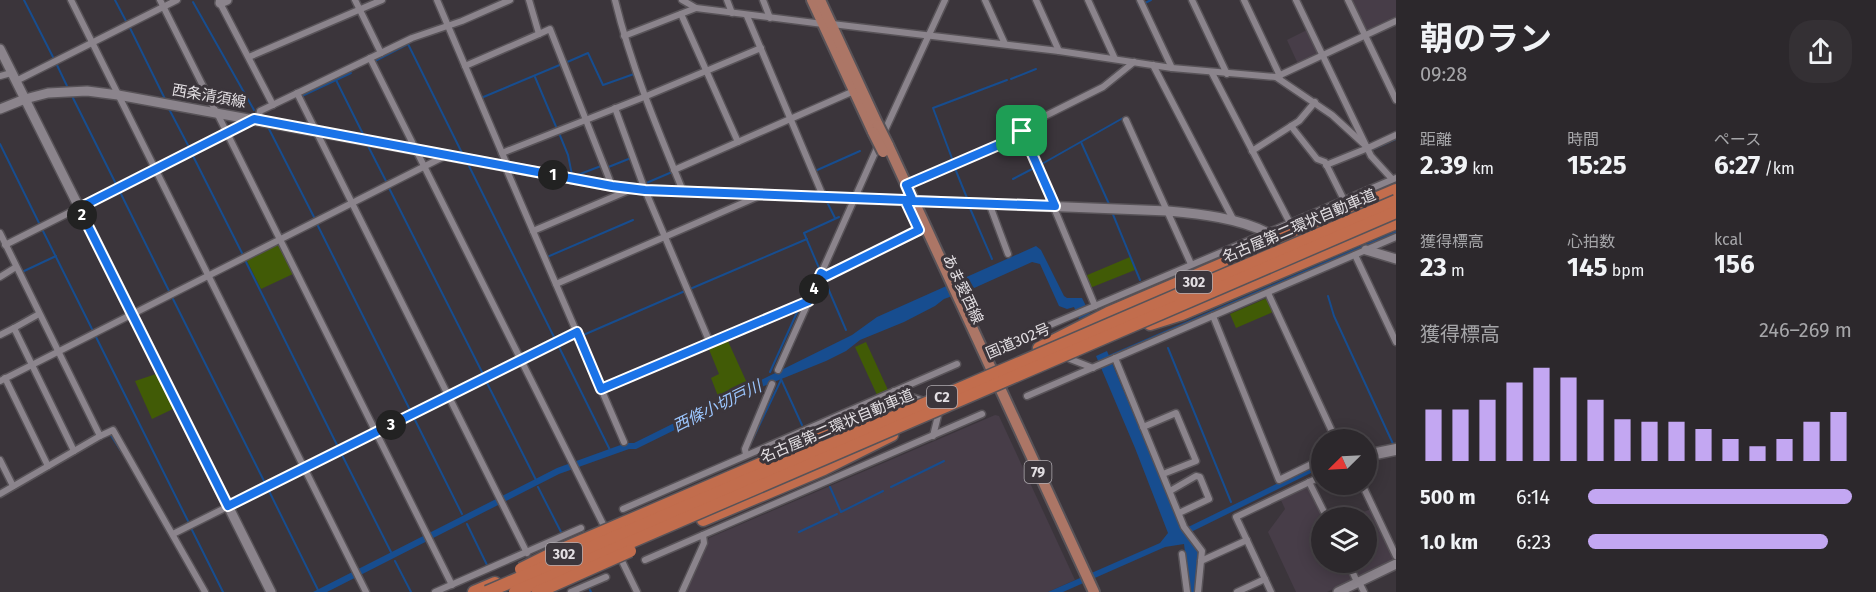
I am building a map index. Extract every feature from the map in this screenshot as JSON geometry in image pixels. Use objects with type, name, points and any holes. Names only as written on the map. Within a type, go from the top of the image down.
[{"type":"highway","points":[[1039,348],[1108,313],[1243,256],[1395,182]]},
{"type":"highway","name":"国道302号","points":[[475,592],[1396,195]]},
{"type":"highway","name":"名古屋第二環状自動車道","points":[[487,592],[1396,201]]},
{"type":"highway","name":"名古屋第二環状自動車道","points":[[515,592],[1396,212]]},
{"type":"highway","points":[[1150,324],[1182,314],[1396,221]]},
{"type":"highway","name":"国道302号","points":[[659,514],[747,498],[1070,358],[1396,221]]},
{"type":"highway","points":[[475,592],[551,554],[816,440],[883,416]]},
{"type":"highway","points":[[538,592],[824,469],[892,435]]},
{"type":"main road","name":"あま愛西線","points":[[812,0],[827,24],[876,128],[1086,584]]},
{"type":"main road","name":"あま愛西線","points":[[820,0],[854,92],[876,128]]},
{"type":"main road","name":"あま愛西線","points":[[885,148],[906,185],[919,230],[948,284]]},
{"type":"street","points":[[71,0],[366,592]]},
{"type":"street","points":[[0,76],[14,77],[92,43],[162,3],[177,0]]},
{"type":"street","points":[[355,0],[381,53]]},
{"type":"street","points":[[249,57],[382,0]]},
{"type":"street","points":[[437,0],[624,442]]},
{"type":"street","points":[[5,245],[256,120],[261,111],[297,93],[412,38],[510,0]]},
{"type":"street","points":[[530,0],[539,34]]},
{"type":"street","points":[[615,0],[644,97],[683,191]]},
{"type":"street","points":[[682,0],[696,8],[747,16],[929,35],[1212,73],[1278,77],[1396,21]]},
{"type":"street","points":[[727,0],[732,14]]},
{"type":"street","points":[[763,0],[770,18]]},
{"type":"street","points":[[778,370],[945,0]]},
{"type":"street","points":[[985,0],[1005,45]]},
{"type":"street","points":[[1035,0],[1059,51]]},
{"type":"street","points":[[1088,0],[1115,59]]},
{"type":"street","points":[[1141,0],[1172,68]]},
{"type":"street","points":[[1192,0],[1227,74]]},
{"type":"street","points":[[1244,0],[1278,77],[1332,115],[1368,148]]},
{"type":"street","points":[[1003,345],[1344,200],[1395,182],[1380,168],[1368,148],[1296,0]]},
{"type":"street","points":[[1348,0],[1396,100]]},
{"type":"street","points":[[222,1],[273,105]]},
{"type":"street","points":[[162,3],[452,585]]},
{"type":"street","points":[[624,36],[696,8]]},
{"type":"street","points":[[681,14],[738,142]]},
{"type":"street","points":[[747,16],[823,196]]},
{"type":"street","points":[[465,66],[550,29],[612,186]]},
{"type":"street","points":[[502,153],[761,48]]},
{"type":"street","points":[[0,50],[271,592]]},
{"type":"street","points":[[370,58],[637,592]]},
{"type":"street","points":[[906,185],[1001,144],[1047,115],[1102,87],[1134,62]]},
{"type":"street","points":[[1153,65],[1234,221]]},
{"type":"street","points":[[1212,73],[1290,223]]},
{"type":"street","name":"西条清須線","points":[[0,109],[48,93],[70,91],[118,95],[633,189],[1168,211],[1234,221],[1268,233]]},
{"type":"street","points":[[674,170],[854,92]]},
{"type":"street","points":[[297,93],[527,553]]},
{"type":"street","points":[[1252,151],[1299,121],[1315,102]]},
{"type":"street","points":[[615,108],[645,190],[710,343]]},
{"type":"street","points":[[1126,120],[1191,264]]},
{"type":"street","points":[[1291,126],[1317,159],[1324,162],[1344,200]]},
{"type":"street","points":[[1022,131],[1055,206],[1092,307]]},
{"type":"street","points":[[1326,165],[1396,135]]},
{"type":"street","points":[[48,466],[2,380],[447,156]]},
{"type":"street","points":[[533,231],[633,189]]},
{"type":"street","points":[[556,284],[763,194]]},
{"type":"street","points":[[990,204],[1008,254]]},
{"type":"street","points":[[821,273],[826,276],[919,230]]},
{"type":"street","points":[[0,235],[100,436]]},
{"type":"street","points":[[1027,396],[1396,237]]},
{"type":"street","points":[[1366,250],[1396,259]]},
{"type":"street","points":[[1355,255],[1396,342]]},
{"type":"street","points":[[0,277],[16,267]]},
{"type":"street","points":[[1268,292],[1331,429]]},
{"type":"street","points":[[601,389],[809,301]]},
{"type":"street","points":[[0,335],[39,314]]},
{"type":"street","points":[[1213,316],[1279,480],[1311,464]]},
{"type":"street","points":[[1039,348],[1047,326]]},
{"type":"street","points":[[14,328],[74,451]]},
{"type":"street","points":[[172,534],[577,332]]},
{"type":"street","points":[[1070,358],[1096,366]]},
{"type":"street","points":[[1113,359],[1184,527],[1202,550],[1198,592]]},
{"type":"street","points":[[623,509],[957,364]]},
{"type":"street","points":[[746,455],[745,449],[772,384]]},
{"type":"street","points":[[894,391],[921,400]]},
{"type":"street","points":[[1143,427],[1176,413],[1196,461],[1163,474]]},
{"type":"street","points":[[645,560],[982,414]]},
{"type":"street","points":[[933,436],[938,416]]},
{"type":"street","points":[[0,494],[113,430],[205,592]]},
{"type":"street","points":[[1377,451],[1396,447]]},
{"type":"street","points":[[1377,456],[1396,452]]},
{"type":"street","points":[[0,460],[13,486]]},
{"type":"street","points":[[1170,491],[1196,476],[1200,477],[1209,499],[1179,513]]},
{"type":"street","points":[[1271,592],[1236,517],[1310,482],[1322,507]]},
{"type":"street","points":[[659,514],[668,489]]},
{"type":"street","points":[[1367,495],[1396,556]]},
{"type":"street","points":[[677,510],[719,528]]},
{"type":"street","points":[[435,592],[581,528]]},
{"type":"street","points":[[682,592],[704,543],[703,535]]},
{"type":"street","points":[[1201,561],[1247,540]]},
{"type":"street","points":[[535,566],[538,548]]},
{"type":"street","points":[[1182,554],[1187,592]]},
{"type":"street","points":[[1338,592],[1396,564]]},
{"type":"street","points":[[1354,573],[1364,592]]},
{"type":"street","points":[[571,592],[606,577]]},
{"type":"street","points":[[1237,592],[1265,579]]},
{"type":"shaded area","points":[[1351,0],[1396,0],[1396,19],[1368,32]]},
{"type":"shaded area","points":[[1307,30],[1317,52],[1316,56],[1298,64],[1287,40]]},
{"type":"shaded area","points":[[995,415],[999,416],[1075,580],[1048,592],[685,592],[709,538]]},
{"type":"shaded area","points":[[1309,485],[1311,495],[1314,495],[1319,507],[1311,507],[1311,573],[1350,573],[1353,580],[1327,592],[1296,592],[1268,532],[1285,509],[1280,498]]},
{"type":"shaded area","points":[[1377,521],[1395,558],[1377,569]]},
{"type":"shaded area","points":[[1355,573],[1368,573],[1357,578]]},
{"type":"green space","points":[[278,243],[295,273],[261,289],[246,259]]},
{"type":"green space","points":[[1130,257],[1135,270],[1090,288],[1085,276]]},
{"type":"green space","points":[[1267,298],[1273,312],[1236,328],[1230,314]]},
{"type":"green space","points":[[727,339],[747,383],[718,396],[711,378],[719,374],[708,347]]},
{"type":"green space","points":[[866,342],[888,390],[877,395],[855,347]]},
{"type":"green space","points":[[156,374],[175,408],[152,419],[135,381]]},
{"type":"water","name":"西條小切戸川","points":[[1036,246],[1041,250],[1064,296],[1082,298],[1090,314],[1079,319],[1074,307],[1067,309],[1059,306],[1040,264],[1032,262],[944,299],[904,322],[860,340],[846,351],[826,361],[764,386],[636,449],[629,449],[559,474],[327,592],[313,592],[557,468],[626,443],[634,443],[852,335],[877,317]]},
{"type":"water","points":[[1107,351],[1182,530],[1311,467],[1311,473],[1191,532],[1199,552],[1196,592],[1190,592],[1184,544],[1165,547],[1063,592],[1048,592],[1160,543],[1168,533],[1096,356]]},
{"type":"waterway","points":[[24,0],[54,59]]},
{"type":"waterway","points":[[115,0],[127,23]]},
{"type":"waterway","points":[[1145,3],[1151,0]]},
{"type":"waterway","points":[[1137,1],[1139,6]]},
{"type":"waterway","points":[[193,2],[254,110]]},
{"type":"waterway","points":[[129,26],[165,99]]},
{"type":"waterway","points":[[375,61],[408,44],[463,155]]},
{"type":"waterway","points":[[565,63],[588,53],[603,85],[634,74]]},
{"type":"waterway","points":[[56,63],[67,86]]},
{"type":"waterway","points":[[481,98],[562,64]]},
{"type":"waterway","points":[[1011,79],[1036,69]]},
{"type":"waterway","points":[[302,96],[351,73]]},
{"type":"waterway","points":[[535,77],[557,129]]},
{"type":"waterway","points":[[336,80],[364,136]]},
{"type":"waterway","points":[[953,161],[933,108],[1007,80]]},
{"type":"waterway","points":[[73,98],[117,186]]},
{"type":"waterway","points":[[169,109],[190,149]]},
{"type":"waterway","points":[[1040,165],[1123,118]]},
{"type":"waterway","points":[[268,127],[315,219]]},
{"type":"waterway","points":[[559,133],[568,155],[572,175],[575,176],[601,166]]},
{"type":"waterway","points":[[1371,150],[1396,139]]},
{"type":"waterway","points":[[1081,142],[1109,204]]},
{"type":"waterway","points":[[0,144],[40,225]]},
{"type":"waterway","points":[[368,146],[387,183]]},
{"type":"waterway","points":[[815,171],[860,151]]},
{"type":"waterway","points":[[192,154],[243,255]]},
{"type":"waterway","points":[[606,168],[631,158]]},
{"type":"waterway","points":[[156,165],[167,160]]},
{"type":"waterway","points":[[468,164],[556,341]]},
{"type":"waterway","points":[[954,166],[967,198]]},
{"type":"waterway","points":[[1013,179],[1036,167]]},
{"type":"waterway","points":[[128,179],[151,168]]},
{"type":"waterway","points":[[644,184],[672,172]]},
{"type":"waterway","points":[[389,188],[484,376]]},
{"type":"waterway","points":[[119,190],[170,293]]},
{"type":"waterway","points":[[827,202],[835,218]]},
{"type":"waterway","points":[[969,206],[992,259]]},
{"type":"waterway","points":[[1112,212],[1140,280]]},
{"type":"waterway","points":[[819,268],[804,233],[839,217]]},
{"type":"waterway","points":[[547,257],[633,220]]},
{"type":"waterway","points":[[317,224],[411,412]]},
{"type":"waterway","points":[[42,229],[93,331]]},
{"type":"waterway","points":[[1107,357],[1396,232]]},
{"type":"waterway","points":[[690,289],[807,239]]},
{"type":"waterway","points":[[22,272],[56,256]]},
{"type":"waterway","points":[[245,260],[339,449]]},
{"type":"waterway","points":[[824,279],[846,330]]},
{"type":"waterway","points":[[581,336],[685,291]]},
{"type":"waterway","points":[[1328,296],[1334,316],[1394,446]]},
{"type":"waterway","points":[[172,297],[266,485]]},
{"type":"waterway","points":[[770,372],[799,308]]},
{"type":"waterway","points":[[96,337],[189,523]]},
{"type":"waterway","points":[[24,342],[33,361]]},
{"type":"waterway","points":[[558,345],[610,450]]},
{"type":"waterway","points":[[1168,348],[1231,502]]},
{"type":"waterway","points":[[36,367],[76,448]]},
{"type":"waterway","points":[[781,379],[802,425]]},
{"type":"waterway","points":[[748,449],[781,380]]},
{"type":"waterway","points":[[486,381],[536,480]]},
{"type":"waterway","points":[[414,418],[462,514]]},
{"type":"waterway","points":[[110,434],[121,451]]},
{"type":"waterway","points":[[83,449],[99,440]]},
{"type":"waterway","points":[[341,453],[391,552]]},
{"type":"waterway","points":[[891,487],[944,461]]},
{"type":"waterway","points":[[538,487],[561,532]]},
{"type":"waterway","points":[[830,487],[841,512],[883,491]]},
{"type":"waterway","points":[[268,489],[319,592]]},
{"type":"waterway","points":[[799,532],[837,514]]},
{"type":"waterway","points":[[467,524],[487,565]]},
{"type":"waterway","points":[[191,528],[223,592]]},
{"type":"waterway","points":[[395,561],[411,592]]},
{"type":"route","points":[[1022,131],[1001,144],[906,185],[913,201],[905,200],[645,190],[612,186],[254,119],[79,208],[228,506],[577,332],[601,389],[809,301],[821,273],[826,276],[919,230],[905,200],[913,201],[1055,206],[1022,131]]}]
